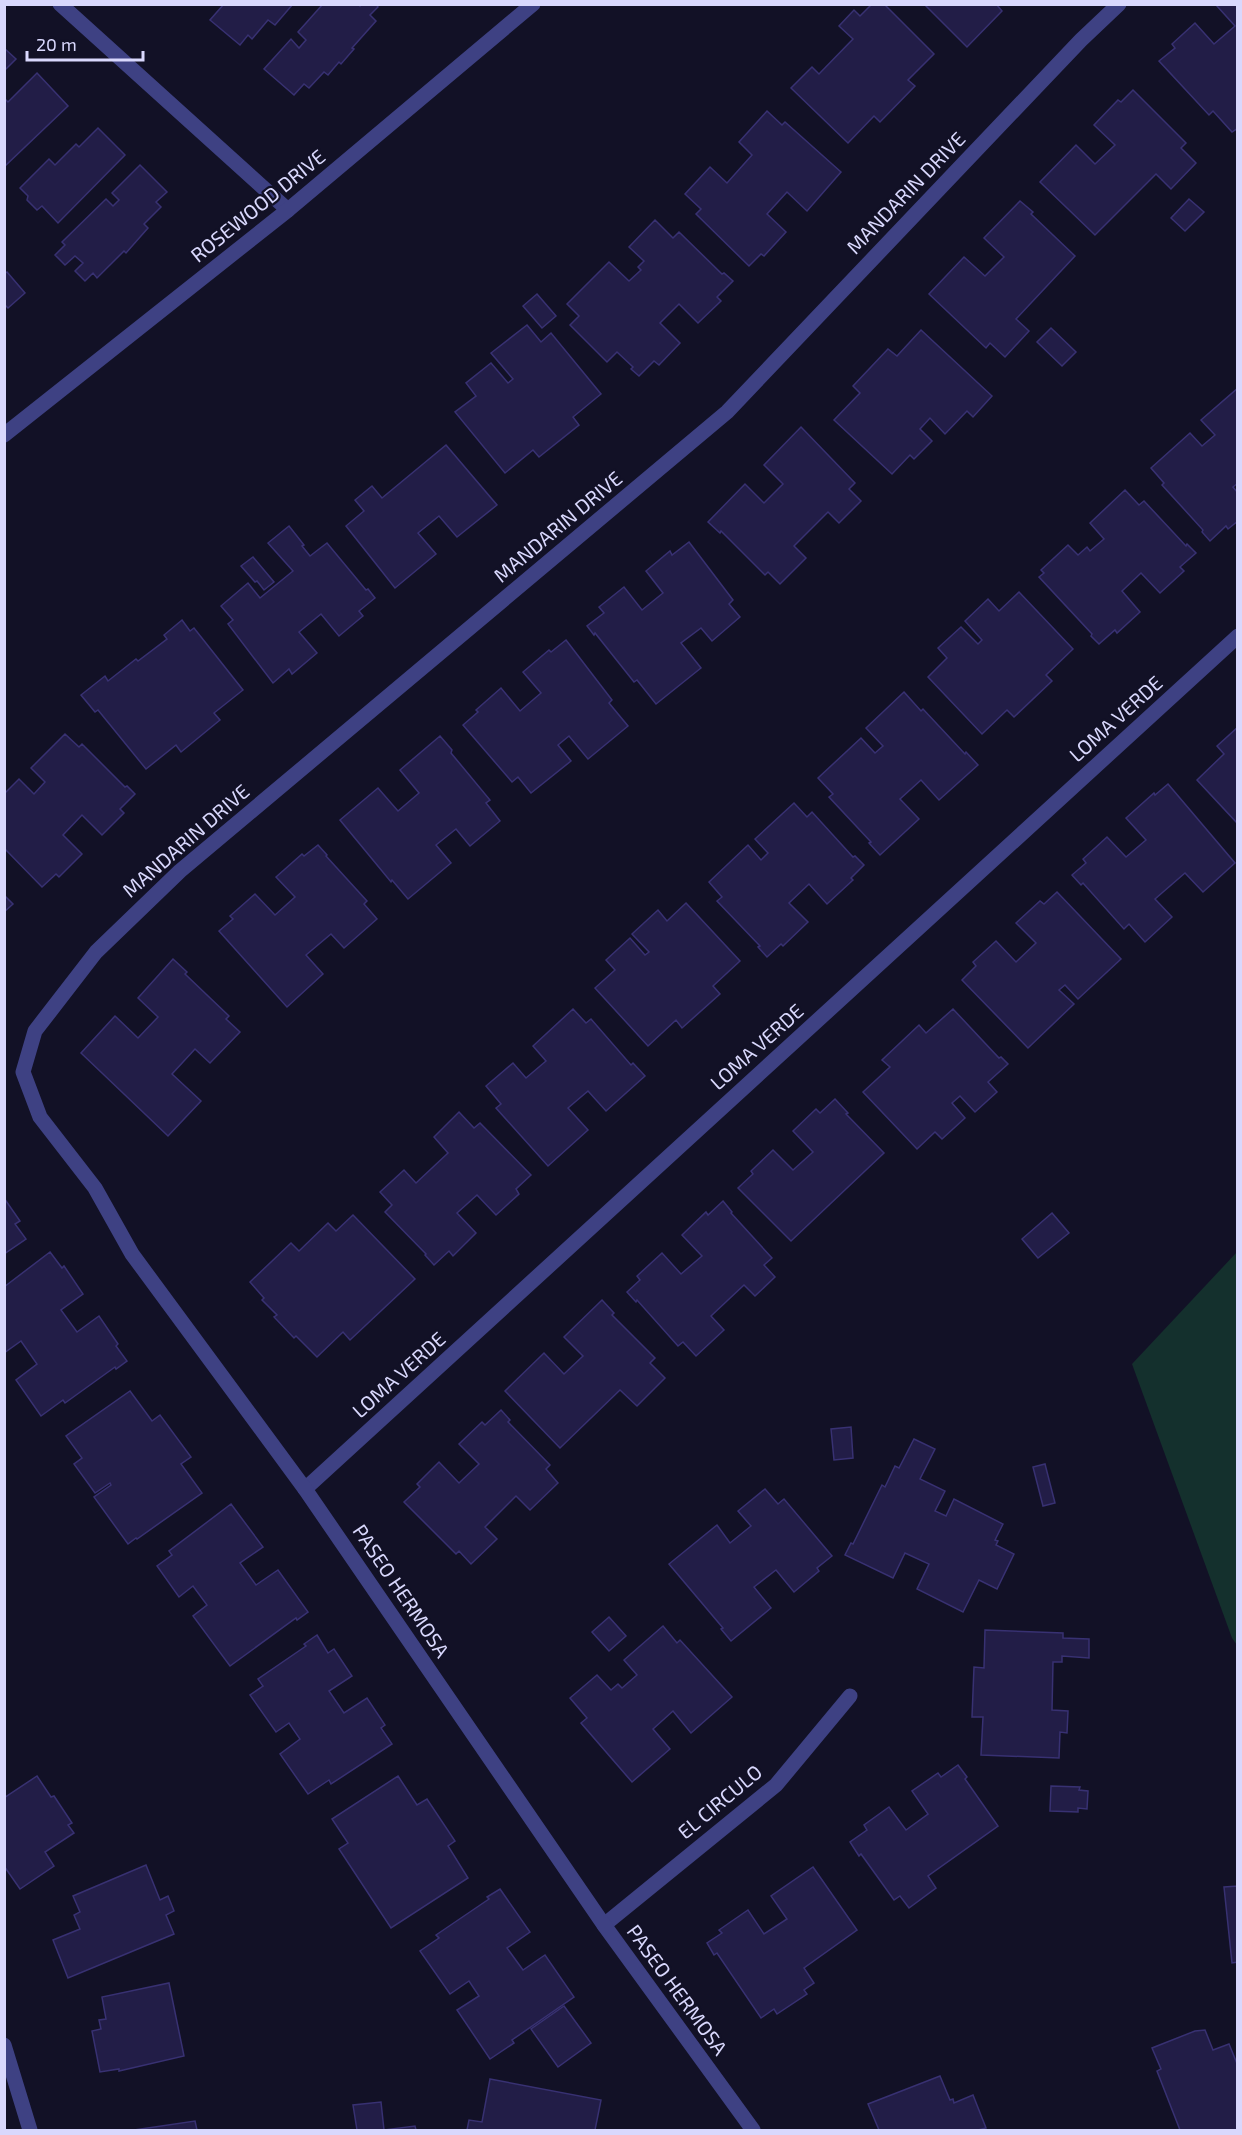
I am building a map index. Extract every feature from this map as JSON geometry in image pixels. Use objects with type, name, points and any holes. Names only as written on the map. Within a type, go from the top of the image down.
[{"type":"street","points":[[60,4],[288,210]]},
{"type":"street","name":"ROSEWOOD DRIVE","points":[[4,435],[288,210],[533,4]]},
{"type":"street","name":"MANDARIN DRIVE","points":[[23,1072],[35,1031],[96,952],[180,871],[727,412],[1081,40],[1119,4]]},
{"type":"street","name":"LOMA VERDE","points":[[305,1489],[1238,636]]},
{"type":"street","name":"PASEO HERMOSA","points":[[23,1072],[40,1117],[95,1188],[132,1254],[305,1489],[604,1925],[753,2130]]},
{"type":"street","name":"EL CIRCULO","points":[[604,1925],[776,1785],[850,1696]]},
{"type":"street","points":[[4,2045],[30,2130]]},
{"type":"green space","points":[[1237,1252],[1237,1645],[1232,1638],[1132,1364]]},
{"type":"building","points":[[224,4],[293,4],[275,25],[268,20],[252,39],[248,35],[240,45],[210,20]]},
{"type":"building","points":[[323,4],[358,4],[360,6],[361,4],[376,4],[378,7],[370,15],[376,21],[341,64],[339,62],[328,75],[324,72],[309,88],[304,84],[294,95],[264,69],[291,39],[299,48],[306,40],[298,32]]},
{"type":"building","points":[[872,4],[884,4],[934,54],[908,80],[915,86],[880,122],[874,116],[848,143],[791,88],[812,67],[819,74],[853,39],[839,26],[854,10],[860,16]]},
{"type":"building","points":[[924,4],[996,4],[1002,11],[967,47]]},
{"type":"building","points":[[1238,4],[1238,128],[1232,132],[1213,111],[1209,115],[1159,61],[1175,48],[1172,44],[1195,23],[1214,44],[1235,26],[1216,5]]},
{"type":"building","points":[[4,48],[16,59],[4,71]]},
{"type":"building","points":[[37,73],[68,106],[4,167],[4,98],[8,102]]},
{"type":"building","points":[[1133,90],[1186,143],[1181,148],[1196,163],[1171,189],[1156,174],[1095,235],[1040,182],[1076,145],[1095,164],[1115,145],[1094,125],[1118,100],[1121,102]]},
{"type":"building","points":[[767,111],[782,125],[785,122],[841,172],[807,211],[787,192],[767,214],[786,232],[764,256],[761,254],[749,266],[696,214],[701,209],[685,194],[710,167],[727,183],[752,155],[739,142]]},
{"type":"building","points":[[98,128],[125,155],[58,223],[42,206],[37,210],[20,188],[49,159],[55,165],[76,144],[79,147]]},
{"type":"building","points":[[140,165],[167,192],[156,202],[161,207],[144,224],[148,228],[126,253],[124,251],[97,278],[93,273],[85,281],[75,271],[83,263],[75,256],[65,265],[55,255],[65,245],[62,242],[106,199],[113,206],[119,200],[112,193]]},
{"type":"building","points":[[1189,199],[1204,212],[1185,231],[1171,218]]},
{"type":"building","points":[[1020,201],[1075,256],[1016,319],[1029,331],[1005,357],[990,343],[986,348],[929,294],[964,257],[985,276],[1004,257],[984,238]]},
{"type":"building","points":[[655,220],[673,238],[679,232],[722,274],[724,273],[733,281],[717,297],[721,301],[698,323],[679,304],[660,323],[680,343],[659,365],[654,361],[639,376],[617,352],[607,362],[570,325],[579,316],[567,304],[609,262],[629,281],[641,270],[638,267],[644,261],[629,247]]},
{"type":"building","points":[[7,272],[25,293],[8,308],[4,304],[4,274]]},
{"type":"building","points":[[537,294],[556,316],[542,328],[523,306]]},
{"type":"building","points":[[527,325],[541,342],[551,333],[601,394],[573,417],[579,425],[539,457],[533,450],[505,473],[455,412],[476,396],[466,383],[491,363],[508,383],[513,379],[491,353]]},
{"type":"building","points":[[1051,328],[1076,352],[1062,366],[1037,342]]},
{"type":"building","points":[[921,330],[992,396],[973,417],[967,411],[945,434],[930,418],[920,429],[932,441],[914,459],[910,455],[892,474],[834,420],[860,393],[853,386],[888,349],[897,356]]},
{"type":"building","points":[[1238,388],[1238,483],[1233,487],[1238,493],[1238,521],[1228,529],[1226,526],[1210,541],[1202,532],[1203,530],[1162,485],[1164,483],[1151,468],[1190,433],[1202,446],[1215,435],[1201,420]]},
{"type":"building","points":[[801,427],[855,483],[849,489],[861,501],[839,523],[828,512],[794,546],[806,558],[780,584],[768,572],[765,575],[721,531],[720,533],[708,522],[745,484],[764,503],[783,484],[764,465]]},
{"type":"building","points":[[446,445],[497,505],[457,537],[439,516],[418,533],[436,554],[395,588],[346,526],[364,511],[355,500],[372,486],[382,498]]},
{"type":"building","points":[[1125,490],[1139,505],[1144,501],[1186,546],[1187,544],[1196,553],[1180,567],[1184,571],[1160,593],[1141,573],[1122,591],[1140,612],[1117,633],[1115,630],[1099,644],[1039,577],[1044,573],[1041,570],[1068,545],[1078,555],[1087,547],[1090,551],[1104,539],[1090,523]]},
{"type":"building","points":[[289,526],[310,556],[327,543],[375,598],[359,611],[363,616],[339,636],[321,614],[299,632],[317,653],[292,674],[289,669],[273,683],[228,624],[233,620],[221,606],[248,583],[260,598],[293,571],[268,543]]},
{"type":"building","points":[[689,542],[733,600],[729,604],[740,617],[712,641],[701,628],[681,643],[701,668],[656,704],[637,680],[634,682],[587,626],[604,613],[599,607],[624,587],[642,610],[663,593],[646,571],[670,551],[672,555]]},
{"type":"building","points":[[253,557],[274,582],[264,590],[241,566]]},
{"type":"building","points":[[1019,592],[1073,649],[1046,675],[1052,681],[1014,717],[1007,710],[982,734],[928,677],[947,658],[938,648],[961,627],[978,644],[982,640],[965,621],[988,599],[999,611]]},
{"type":"building","points":[[182,620],[190,631],[194,628],[243,690],[214,713],[220,720],[181,752],[176,745],[146,769],[98,710],[95,712],[81,695],[105,676],[108,681],[136,659],[138,661],[167,639],[164,635]]},
{"type":"building","points":[[566,640],[612,700],[609,703],[628,726],[588,759],[569,736],[558,745],[571,761],[531,793],[518,777],[512,782],[463,725],[501,688],[520,711],[541,693],[523,672],[549,650],[551,652]]},
{"type":"building","points":[[904,692],[978,765],[939,800],[921,780],[900,799],[919,819],[880,855],[869,843],[871,842],[829,797],[833,794],[818,778],[861,738],[875,753],[883,746],[866,728]]},
{"type":"building","points":[[1238,727],[1238,824],[1197,780],[1224,754],[1217,746]]},
{"type":"building","points":[[65,734],[79,747],[82,744],[135,794],[120,809],[124,813],[102,835],[82,815],[63,835],[82,854],[59,877],[56,874],[42,887],[4,848],[4,794],[19,779],[34,794],[45,782],[31,768]]},
{"type":"building","points":[[440,736],[490,800],[486,803],[500,821],[470,846],[456,829],[436,845],[451,863],[408,899],[340,820],[378,788],[398,811],[419,793],[400,770]]},
{"type":"building","points":[[1168,784],[1235,863],[1203,892],[1185,873],[1155,899],[1172,917],[1145,942],[1129,924],[1124,929],[1083,883],[1081,885],[1072,875],[1086,863],[1083,859],[1107,837],[1126,857],[1146,840],[1126,818],[1154,793],[1155,795]]},
{"type":"building","points":[[794,803],[807,817],[812,812],[853,857],[855,856],[864,865],[851,878],[853,880],[827,904],[809,884],[789,903],[808,922],[783,946],[781,944],[767,957],[758,947],[760,946],[717,901],[722,897],[709,882],[748,845],[761,860],[768,853],[755,839]]},
{"type":"building","points":[[318,845],[367,901],[364,904],[377,919],[344,948],[331,934],[306,955],[323,974],[287,1007],[219,931],[233,919],[230,916],[255,894],[275,915],[295,897],[276,877],[302,854],[304,856]]},
{"type":"building","points":[[1057,892],[1121,959],[1078,999],[1065,985],[1059,990],[1074,1004],[1028,1048],[962,980],[976,966],[973,962],[996,941],[1016,962],[1036,943],[1016,923],[1040,901],[1044,904]]},
{"type":"building","points":[[4,895],[13,904],[4,912]]},
{"type":"building","points":[[686,903],[740,961],[713,986],[720,994],[682,1028],[676,1020],[648,1046],[595,988],[615,970],[606,960],[630,938],[645,955],[649,952],[632,934],[658,910],[667,921]]},
{"type":"building","points":[[173,959],[187,972],[185,974],[229,1016],[226,1019],[240,1032],[210,1063],[195,1049],[172,1074],[201,1101],[168,1136],[81,1053],[115,1016],[138,1038],[158,1017],[138,998]]},
{"type":"building","points":[[573,1009],[586,1023],[591,1019],[631,1065],[633,1063],[645,1076],[606,1111],[588,1091],[568,1108],[588,1130],[548,1166],[496,1108],[501,1104],[486,1086],[513,1063],[526,1078],[546,1061],[533,1046]]},
{"type":"building","points":[[953,1009],[999,1058],[1001,1057],[1008,1064],[988,1082],[997,1092],[975,1112],[960,1096],[952,1103],[965,1118],[942,1139],[935,1132],[917,1149],[863,1092],[890,1067],[882,1060],[919,1025],[926,1033]]},
{"type":"building","points":[[835,1099],[848,1113],[846,1114],[884,1153],[791,1241],[738,1188],[753,1174],[751,1171],[773,1150],[793,1170],[813,1152],[793,1131],[816,1109],[820,1113]]},
{"type":"building","points":[[459,1112],[474,1128],[480,1123],[531,1175],[516,1189],[519,1194],[496,1215],[477,1195],[457,1213],[476,1233],[453,1256],[449,1251],[434,1265],[385,1212],[392,1205],[380,1192],[404,1170],[416,1183],[448,1153],[434,1137]]},
{"type":"building","points":[[4,1198],[20,1221],[15,1224],[26,1239],[4,1254]]},
{"type":"building","points":[[723,1201],[772,1258],[764,1265],[775,1277],[755,1296],[744,1285],[711,1316],[724,1330],[696,1356],[683,1342],[678,1346],[627,1292],[640,1280],[637,1276],[662,1253],[681,1274],[702,1256],[682,1235],[706,1212],[708,1215]]},
{"type":"building","points":[[1052,1213],[1069,1233],[1038,1258],[1022,1239]]},
{"type":"building","points":[[353,1215],[415,1279],[350,1340],[343,1332],[317,1357],[274,1317],[277,1315],[262,1300],[264,1298],[250,1282],[291,1243],[299,1251],[328,1223],[336,1231]]},
{"type":"building","points":[[50,1252],[62,1268],[64,1266],[83,1294],[61,1310],[77,1332],[99,1316],[127,1361],[65,1403],[63,1400],[41,1416],[16,1380],[37,1364],[21,1341],[4,1353],[4,1287]]},
{"type":"building","points":[[602,1300],[614,1313],[612,1315],[655,1358],[650,1363],[665,1378],[637,1406],[620,1390],[560,1448],[505,1391],[544,1353],[564,1374],[583,1356],[564,1337]]},
{"type":"building","points":[[130,1391],[152,1421],[160,1415],[191,1457],[181,1464],[202,1493],[128,1544],[94,1497],[111,1485],[110,1483],[95,1493],[74,1464],[82,1458],[66,1436]]},
{"type":"building","points":[[501,1410],[510,1420],[508,1422],[550,1465],[546,1469],[558,1483],[530,1510],[516,1496],[485,1527],[497,1539],[471,1564],[459,1551],[456,1554],[404,1502],[420,1487],[417,1484],[439,1462],[459,1483],[479,1464],[459,1444],[482,1422],[485,1425]]},
{"type":"building","points":[[851,1427],[853,1458],[834,1460],[831,1429]]},
{"type":"building","points":[[914,1439],[935,1449],[920,1479],[945,1491],[935,1511],[946,1516],[954,1499],[1003,1524],[995,1540],[998,1541],[996,1545],[1014,1554],[997,1589],[979,1580],[963,1612],[917,1589],[929,1564],[905,1553],[893,1578],[845,1555],[851,1543],[853,1544],[882,1485],[885,1487],[895,1466],[899,1468]]},
{"type":"building","points":[[1045,1464],[1055,1503],[1043,1506],[1033,1467]]},
{"type":"building","points":[[765,1489],[778,1504],[784,1499],[832,1556],[817,1568],[819,1571],[794,1592],[776,1570],[754,1587],[771,1608],[731,1641],[721,1629],[723,1628],[669,1564],[717,1525],[730,1543],[751,1526],[738,1511]]},
{"type":"building","points":[[231,1504],[263,1547],[240,1563],[256,1585],[278,1570],[308,1612],[297,1620],[296,1618],[230,1666],[193,1616],[207,1605],[193,1586],[179,1597],[157,1566],[172,1555],[169,1551]]},
{"type":"building","points":[[609,1617],[626,1636],[609,1651],[592,1632]]},
{"type":"building","points":[[663,1626],[677,1643],[680,1640],[732,1697],[691,1733],[673,1711],[653,1729],[670,1749],[632,1782],[581,1723],[587,1718],[570,1698],[597,1675],[611,1690],[618,1684],[622,1688],[637,1675],[624,1660]]},
{"type":"building","points":[[985,1630],[1063,1633],[1063,1638],[1089,1639],[1089,1658],[1062,1656],[1062,1662],[1053,1662],[1052,1710],[1068,1711],[1067,1733],[1060,1732],[1059,1758],[981,1755],[983,1717],[972,1717],[974,1667],[984,1668]]},
{"type":"building","points":[[317,1635],[328,1653],[334,1649],[352,1676],[329,1691],[344,1713],[367,1698],[385,1725],[381,1728],[392,1744],[331,1784],[329,1780],[308,1794],[280,1754],[300,1739],[289,1723],[276,1732],[250,1695],[263,1686],[258,1679],[306,1646],[304,1644]]},
{"type":"building","points":[[958,1765],[967,1777],[965,1779],[998,1826],[928,1876],[936,1888],[909,1908],[900,1896],[894,1900],[850,1842],[867,1830],[864,1825],[889,1807],[906,1830],[928,1814],[912,1791],[938,1773],[941,1777]]},
{"type":"building","points":[[37,1776],[72,1823],[68,1825],[74,1833],[45,1852],[54,1866],[20,1889],[4,1866],[4,1798]]},
{"type":"building","points":[[398,1776],[417,1805],[427,1799],[455,1841],[448,1846],[468,1878],[391,1928],[339,1849],[348,1843],[332,1819]]},
{"type":"building","points":[[1051,1786],[1080,1787],[1079,1790],[1088,1791],[1087,1809],[1078,1808],[1078,1812],[1050,1811]]},
{"type":"building","points":[[146,1865],[160,1900],[168,1896],[174,1911],[166,1915],[174,1934],[68,1978],[53,1940],[80,1929],[74,1915],[80,1912],[73,1896]]},
{"type":"building","points":[[813,1867],[857,1930],[804,1968],[814,1983],[804,1990],[807,1994],[777,2014],[774,2009],[761,2018],[717,1953],[714,1955],[707,1943],[722,1933],[719,1930],[748,1910],[764,1934],[787,1919],[771,1896]]},
{"type":"building","points":[[1238,1886],[1238,1962],[1232,1963],[1224,1887]]},
{"type":"building","points":[[500,1889],[530,1932],[507,1948],[523,1970],[545,1955],[574,1997],[512,2040],[514,2043],[490,2059],[457,2010],[479,1996],[469,1981],[450,1994],[420,1951],[439,1938],[436,1935]]},
{"type":"building","points":[[169,1983],[184,2056],[119,2071],[119,2069],[100,2072],[92,2031],[101,2029],[99,2020],[106,2019],[102,1997]]},
{"type":"building","points":[[564,2006],[591,2043],[558,2067],[531,2029]]},
{"type":"building","points":[[1205,2030],[1213,2050],[1229,2044],[1238,2066],[1238,2130],[1180,2130],[1157,2071],[1161,2069],[1152,2048],[1195,2031]]},
{"type":"building","points":[[940,2076],[950,2100],[953,2099],[954,2103],[973,2095],[986,2128],[978,2130],[879,2130],[868,2104]]},
{"type":"building","points":[[490,2079],[601,2100],[595,2130],[467,2130],[469,2120],[482,2122]]},
{"type":"building","points":[[381,2102],[384,2130],[357,2130],[353,2105]]},
{"type":"building","points":[[195,2121],[197,2130],[134,2130]]},
{"type":"building","points":[[415,2126],[416,2130],[384,2130]]}]
